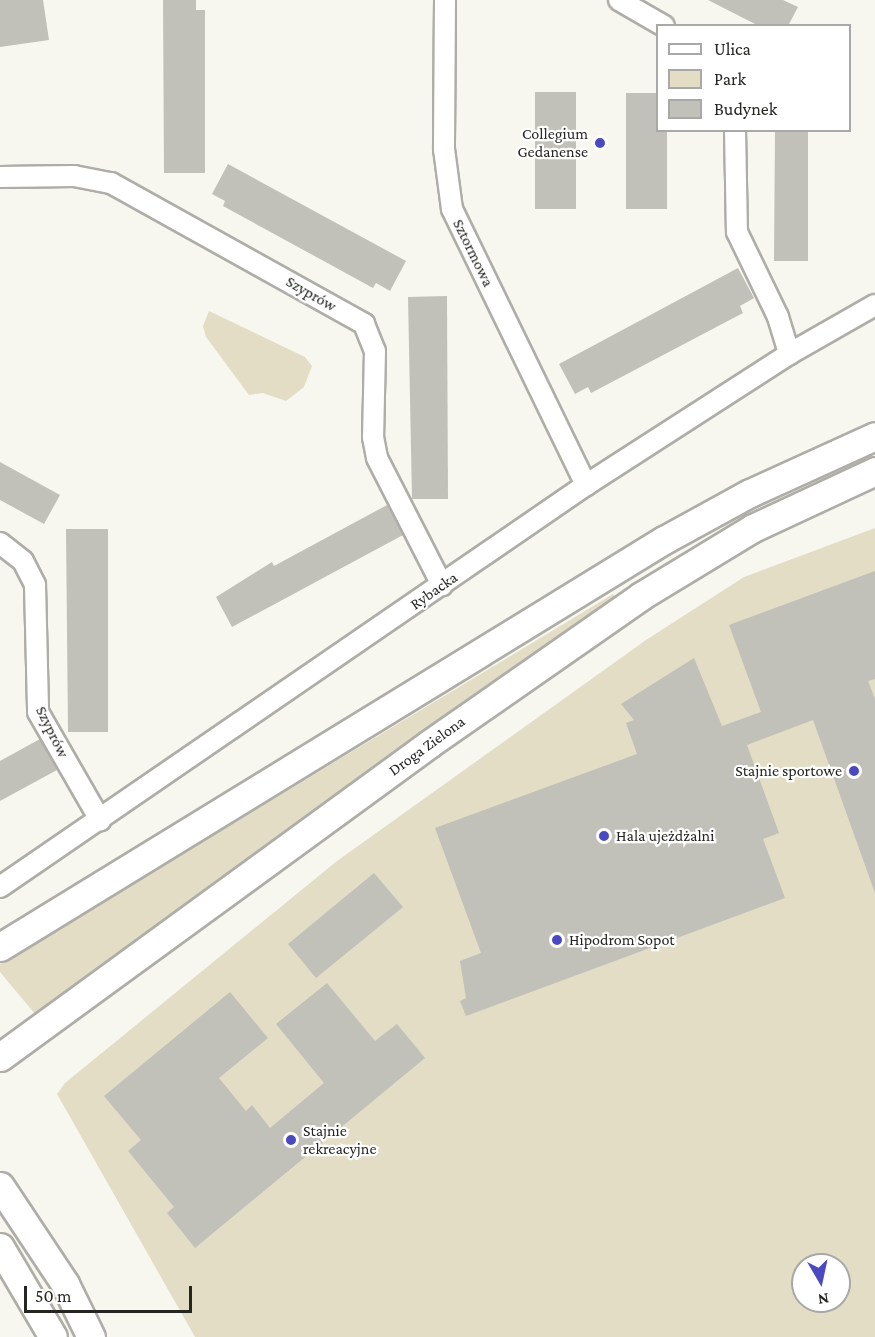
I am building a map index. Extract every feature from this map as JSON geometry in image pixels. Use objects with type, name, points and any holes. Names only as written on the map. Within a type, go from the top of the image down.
[{"type":"street","name":"Sztormowa","points":[[445,0],[446,189],[452,209],[586,485]]},
{"type":"street","points":[[619,0],[661,24]]},
{"type":"street","points":[[735,132],[734,221],[752,269],[778,317],[789,354]]},
{"type":"street","name":"Szyprów","points":[[0,177],[74,176],[111,183],[364,324],[375,351],[372,437],[377,458],[442,585]]},
{"type":"street","name":"Rybacka","points":[[0,886],[100,820],[586,485],[789,354],[875,305]]},
{"type":"street","points":[[0,947],[664,540],[750,493],[875,436]]},
{"type":"street","name":"Droga Zielona","points":[[0,1057],[429,744],[641,596],[753,528],[875,471]]},
{"type":"street","name":"Szyprów","points":[[0,543],[23,561],[35,585],[38,712],[100,820]]},
{"type":"street","points":[[0,1186],[64,1284],[91,1337]]},
{"type":"street","points":[[0,1247],[53,1337]]},
{"type":"green space","points":[[209,311],[305,357],[312,366],[304,387],[286,401],[263,393],[249,395],[206,337],[203,326]]},
{"type":"green space","name":"Hipodrom Sopot","points":[[875,528],[875,1337],[195,1337],[57,1094],[65,1083],[337,861],[646,640],[744,577]]},
{"type":"green space","points":[[613,594],[615,597],[35,1014],[0,972],[0,964]]},
{"type":"building","points":[[0,0],[43,0],[49,40],[0,47]]},
{"type":"building","points":[[163,0],[196,0],[196,10],[205,10],[205,173],[164,173]]},
{"type":"building","points":[[708,0],[783,0],[798,7],[789,24],[755,24]]},
{"type":"building","points":[[535,92],[576,92],[576,209],[535,209]]},
{"type":"building","points":[[626,93],[656,93],[656,132],[667,132],[667,209],[626,209]]},
{"type":"building","points":[[775,132],[808,132],[808,261],[774,261]]},
{"type":"building","points":[[228,164],[406,261],[390,291],[376,283],[373,288],[223,206],[225,201],[212,194]]},
{"type":"building","points":[[738,268],[754,298],[740,306],[743,313],[591,393],[588,387],[575,394],[559,364]]},
{"type":"building","points":[[447,296],[448,499],[412,499],[408,297]]},
{"type":"building","points":[[0,462],[60,495],[44,524],[0,500]]},
{"type":"building","points":[[387,505],[403,535],[232,627],[216,597],[272,562],[274,566]]},
{"type":"building","points":[[66,529],[108,529],[108,732],[68,732]]},
{"type":"building","name":"Hala ujeżdżalni","points":[[875,571],[875,679],[868,681],[875,699],[875,893],[813,720],[747,745],[779,833],[763,839],[785,898],[466,1016],[460,1001],[466,998],[460,961],[481,953],[435,828],[637,754],[626,723],[634,720],[621,704],[694,658],[722,726],[761,712],[729,625]]},
{"type":"building","points":[[40,739],[57,770],[0,801],[0,761]]},
{"type":"building","points":[[374,873],[403,907],[316,978],[288,944]]},
{"type":"building","points":[[327,983],[375,1041],[397,1024],[425,1058],[195,1248],[167,1213],[174,1207],[128,1151],[141,1140],[104,1096],[230,992],[268,1038],[219,1078],[246,1111],[252,1105],[270,1128],[324,1083],[276,1024]]},
{"type":"place","name":"Collegium Gedanense","points":[[600,143]]},
{"type":"place","name":"Stajnie sportowe","points":[[854,771]]},
{"type":"place","name":"Hala ujeżdżalni","points":[[604,836]]},
{"type":"place","name":"Hipodrom Sopot","points":[[557,940]]},
{"type":"place","name":"Stajnie rekreacyjne","points":[[291,1140]]}]
